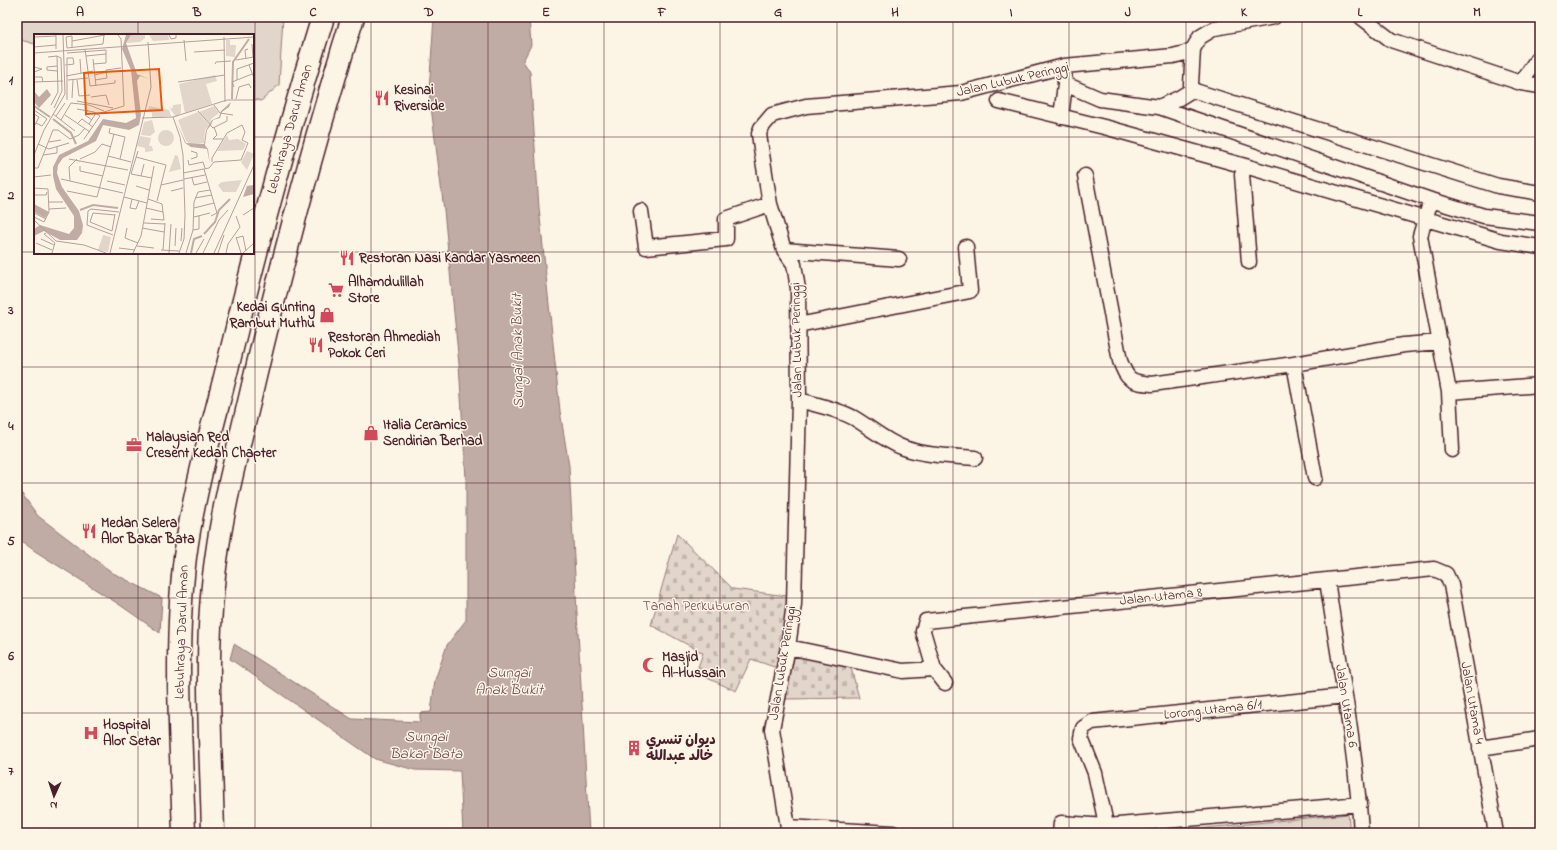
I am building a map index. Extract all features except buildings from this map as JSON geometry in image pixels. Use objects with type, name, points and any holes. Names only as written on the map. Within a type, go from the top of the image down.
[{"type":"main road","name":"Lebuhraya Darul Aman","points":[[184,833],[178,670],[180,609],[187,545],[196,498],[241,311],[285,143],[322,17]]},
{"type":"main road","name":"Lebuhraya Darul Aman","points":[[214,833],[209,682],[211,612],[218,546],[225,504],[269,318],[320,126],[353,17]]},
{"type":"street","points":[[1192,90],[1193,49],[1200,37],[1215,28],[1274,17]]},
{"type":"street","points":[[1361,17],[1391,40],[1521,83],[1540,86]]},
{"type":"street","name":"Jalan Lubuk Peringgi","points":[[787,830],[772,729],[788,648],[794,604],[798,400],[797,277],[794,264],[784,250],[770,204],[759,134],[761,128],[772,115],[806,106],[961,94],[1064,66],[1173,56],[1185,54],[1193,49]]},
{"type":"street","points":[[1521,83],[1540,55]]},
{"type":"street","points":[[1061,117],[1065,84],[1064,66]]},
{"type":"street","points":[[1065,84],[1100,100],[1159,107],[1431,200],[1484,216],[1540,223]]},
{"type":"street","points":[[1159,107],[1192,90],[1498,186],[1540,193]]},
{"type":"street","points":[[999,101],[1108,128],[1245,166],[1502,241],[1540,247]]},
{"type":"street","points":[[1245,166],[1242,175],[1249,262]]},
{"type":"street","points":[[1085,176],[1120,361],[1129,379],[1137,383],[1152,384],[1294,364],[1410,345],[1440,342]]},
{"type":"street","points":[[1431,200],[1420,236],[1449,392],[1452,450]]},
{"type":"street","points":[[641,211],[646,247],[726,239],[726,219],[770,204]]},
{"type":"street","points":[[798,325],[970,291],[966,248]]},
{"type":"street","points":[[784,250],[899,258]]},
{"type":"street","points":[[1294,364],[1315,478]]},
{"type":"street","points":[[1449,392],[1540,384]]},
{"type":"street","points":[[798,400],[832,408],[844,413],[854,418],[879,436],[904,448],[933,454],[974,458]]},
{"type":"street","name":"Jalan Utama 8","points":[[934,670],[923,631],[926,621],[1434,569],[1446,574]]},
{"type":"street","name":"Jalan Utama 4","points":[[1446,574],[1451,585],[1488,800],[1496,833]]},
{"type":"street","name":"Jalan Utama 6","points":[[1327,580],[1360,804],[1361,833]]},
{"type":"street","points":[[788,648],[903,671],[934,670],[945,683]]},
{"type":"street","name":"Lorong Utama 6/1","points":[[1107,830],[1095,773],[1081,738],[1083,728],[1092,722],[1345,696]]},
{"type":"street","points":[[1480,748],[1540,739]]},
{"type":"street","points":[[1060,833],[1061,823],[1107,830],[1360,804]]},
{"type":"street","points":[[787,830],[893,833]]},
{"type":"green space","points":[[17,17],[283,17],[279,85],[261,101],[254,99],[254,34],[34,34],[34,44],[17,39]]},
{"type":"green space","name":"Tanah Perkuburan","points":[[677,534],[733,589],[787,596],[780,669],[751,659],[736,691],[696,673],[703,653],[651,625]]},
{"type":"green space","points":[[793,650],[850,664],[859,698],[785,699]]},
{"type":"green space","points":[[1348,814],[1350,833],[1155,833]]},
{"type":"water","name":"Sungai Anak Bukit","points":[[434,17],[529,17],[531,45],[523,61],[530,72],[539,208],[560,411],[569,466],[589,833],[463,833],[460,771],[415,770],[375,759],[230,659],[234,644],[352,719],[420,722],[420,713],[431,712],[435,680],[447,645],[466,620],[466,479],[459,364],[444,210],[429,91]]},
{"type":"water","points":[[17,487],[38,516],[113,573],[162,598],[160,633],[17,538]]},
{"type":"place","name":"Kesinai Riverside","points":[[382,98]]},
{"type":"place","name":"Restoran Nasi Kandar Yasmeen","points":[[347,258]]},
{"type":"place","name":"Alhamdulillah Store","points":[[336,290]]},
{"type":"place","name":"Kedai Gunting Rambut Muthu","points":[[327,315]]},
{"type":"place","name":"Restoran Ahmediah Pokok Ceri","points":[[316,345]]},
{"type":"place","name":"Italia Ceramics Sendirian Berhad","points":[[371,433]]},
{"type":"place","name":"Malaysian Red Cresent Kedah Chapter","points":[[134,445]]},
{"type":"place","name":"Medan Selera Alor Bakar Bata","points":[[89,531]]},
{"type":"place","name":"Masjid Al-Hussain","points":[[650,665]]},
{"type":"place","name":"Hospital Alor Setar","points":[[91,733]]},
{"type":"place","name":"دیوان تنسري خالد عبدالله","points":[[634,748]]},
{"type":"water label","name":"Sungai Bakar Bata","points":[[426,746]]}]
